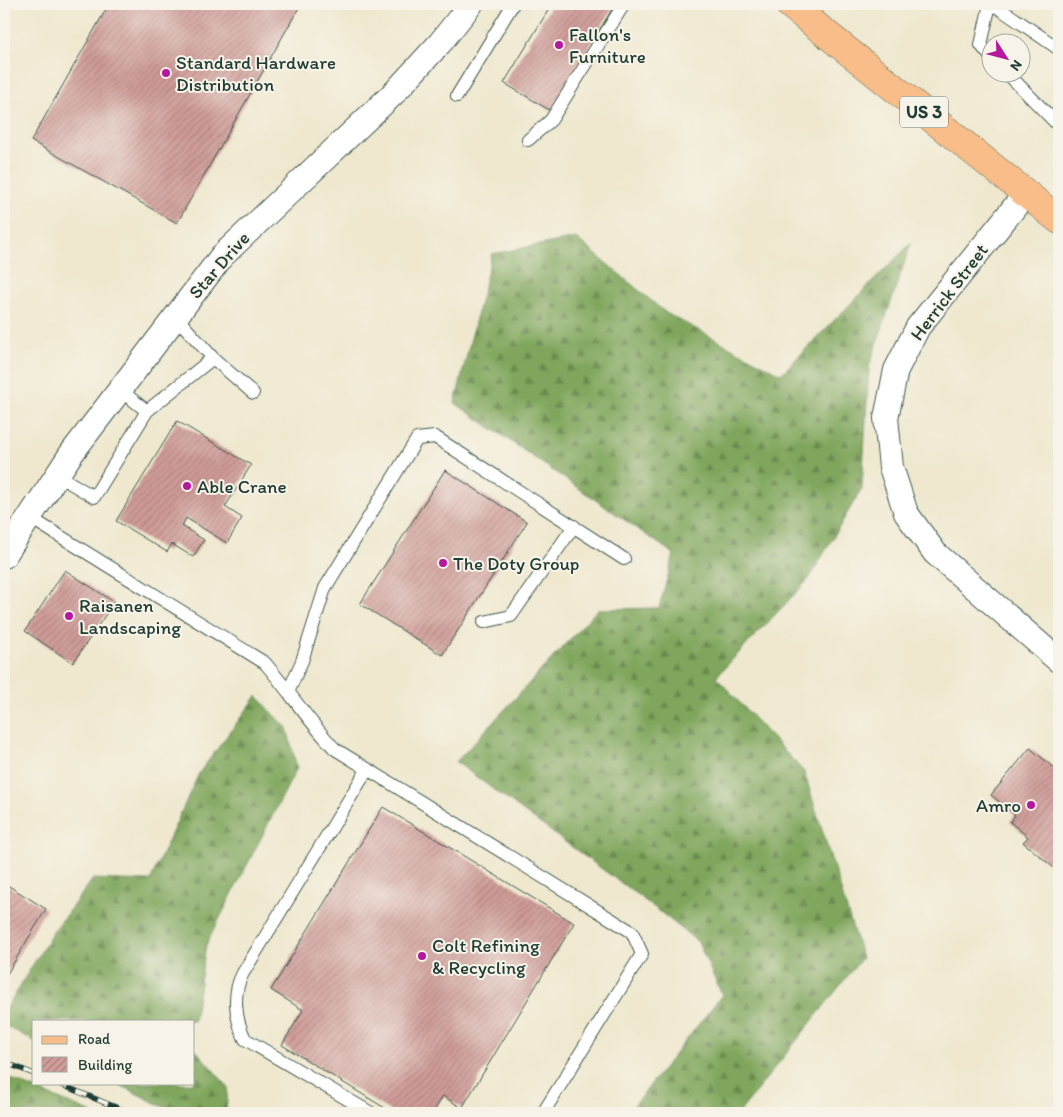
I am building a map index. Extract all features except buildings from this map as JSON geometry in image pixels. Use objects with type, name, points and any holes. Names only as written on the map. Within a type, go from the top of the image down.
[{"type":"main road","name":"US 3","points":[[789,4],[1059,220]]},
{"type":"street","name":"Star Drive","points":[[4,556],[57,474],[222,256],[394,93],[440,43],[470,4]]},
{"type":"street","name":"Herrick Street","points":[[1026,193],[918,327],[896,370],[886,418],[891,467],[906,513],[935,554],[1059,661]]},
{"type":"lane","points":[[457,96],[513,4]]},
{"type":"lane","points":[[528,140],[551,120],[624,4]]},
{"type":"lane","points":[[984,32],[992,4],[1059,49]]},
{"type":"lane","points":[[1016,82],[1059,126]]},
{"type":"lane","points":[[176,316],[213,358],[253,393]]},
{"type":"lane","points":[[57,474],[94,497],[147,411],[213,358]]},
{"type":"lane","points":[[120,390],[147,411]]},
{"type":"lane","points":[[289,690],[302,661],[325,588],[417,439],[435,437],[624,558]]},
{"type":"lane","points":[[29,517],[265,663],[289,690],[311,724],[335,749],[632,932],[642,954],[543,1113]]},
{"type":"lane","points":[[484,622],[511,616],[574,526]]},
{"type":"lane","points":[[367,770],[236,984],[236,1003],[237,1024],[245,1039],[371,1113]]},
{"type":"green space","points":[[576,238],[666,313],[781,374],[911,243],[869,367],[862,488],[809,579],[716,677],[804,772],[862,958],[739,1113],[628,1113],[722,995],[698,942],[658,910],[456,762],[598,609],[659,608],[674,554],[455,403],[492,254]]},
{"type":"green space","points":[[257,696],[287,728],[297,768],[206,945],[194,1020],[32,1020],[32,1040],[4,1025],[4,1012],[53,932],[93,879],[150,881],[199,773]]},
{"type":"green space","points":[[195,1049],[228,1087],[226,1113],[175,1113],[118,1084],[195,1084]]},
{"type":"green space","points":[[4,1076],[92,1113],[4,1113]]},
{"type":"railway","points":[[4,1062],[32,1073]]},
{"type":"railway","points":[[59,1084],[130,1113]]},
{"type":"place","name":"Fallon's Furniture","points":[[559,45]]},
{"type":"place","name":"Standard Hardware Distribution","points":[[166,73]]},
{"type":"place","name":"Able Crane","points":[[187,486]]},
{"type":"place","name":"The Doty Group","points":[[443,563]]},
{"type":"place","name":"Raisanen Landscaping","points":[[69,616]]},
{"type":"place","name":"Amro","points":[[1031,805]]},
{"type":"place","name":"Colt Refining & Recycling","points":[[422,956]]}]
